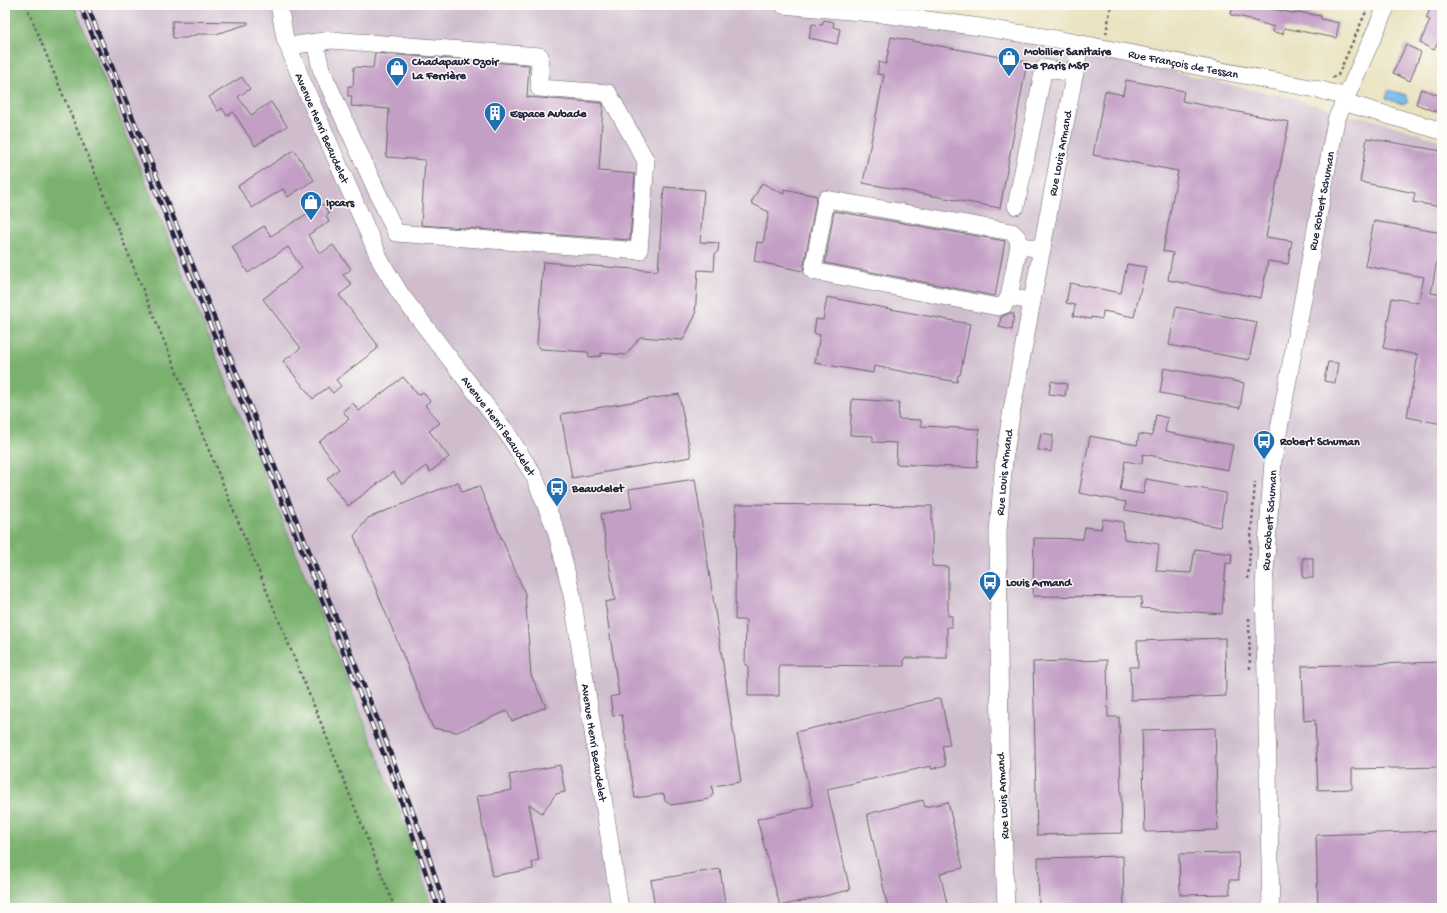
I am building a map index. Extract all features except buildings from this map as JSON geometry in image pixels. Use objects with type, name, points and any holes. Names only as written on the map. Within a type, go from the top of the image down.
[{"type":"street","name":"Avenue Henri Beaudelet","points":[[279,5],[280,16],[289,46],[380,262],[401,295],[507,433],[534,476],[556,530],[572,595],[620,908]]},
{"type":"street","name":"Rue François de Tessan","points":[[783,5],[882,14],[1080,44],[1315,88],[1442,131]]},
{"type":"street","name":"Rue Robert Schuman","points":[[1272,908],[1264,585],[1269,494],[1273,461],[1336,120],[1344,99],[1387,5]]},
{"type":"street","points":[[289,46],[331,40],[540,56],[539,88],[608,93],[646,161],[639,251],[367,231]]},
{"type":"street","points":[[315,42],[321,69],[396,233]]},
{"type":"street","name":"Rue Louis Armand","points":[[1006,908],[1000,749],[998,601],[999,511],[1007,441],[1080,44]]},
{"type":"street","points":[[1016,206],[1044,68],[1075,74]]},
{"type":"street","points":[[826,199],[1012,232],[1017,237],[1019,245],[1009,297],[1004,305],[998,307],[813,271],[826,199]]},
{"type":"street","points":[[1019,245],[1042,250]]},
{"type":"street","points":[[1009,297],[1032,301]]},
{"type":"path","points":[[26,5],[323,728],[395,908]]},
{"type":"path","points":[[1103,49],[1111,5]]},
{"type":"shaded area","points":[[74,5],[783,5],[882,14],[1116,58],[1293,98],[1352,116],[1365,117],[1442,141],[1442,908],[432,908],[410,837]]},
{"type":"green space","points":[[5,5],[74,5],[410,837],[432,908],[5,908]]},
{"type":"water","points":[[1389,90],[1406,95],[1408,101],[1403,104],[1386,98]]},
{"type":"railway","points":[[80,5],[393,778],[438,908]]},
{"type":"railway","points":[[87,5],[377,718],[425,844],[445,908]]},
{"type":"place","name":"Mobilier Sanitaire De Paris MSP","points":[[1009,78]]},
{"type":"place","name":"Chadapaux Ozoir La Ferrière","points":[[397,88]]},
{"type":"place","name":"Espace Aubade","points":[[495,132]]},
{"type":"place","name":"Ipcars","points":[[311,222]]},
{"type":"place","name":"Robert Schuman","points":[[1264,460]]},
{"type":"place","name":"Beaudelet","points":[[557,508]]},
{"type":"place","name":"Louis Armand","points":[[990,602]]}]
